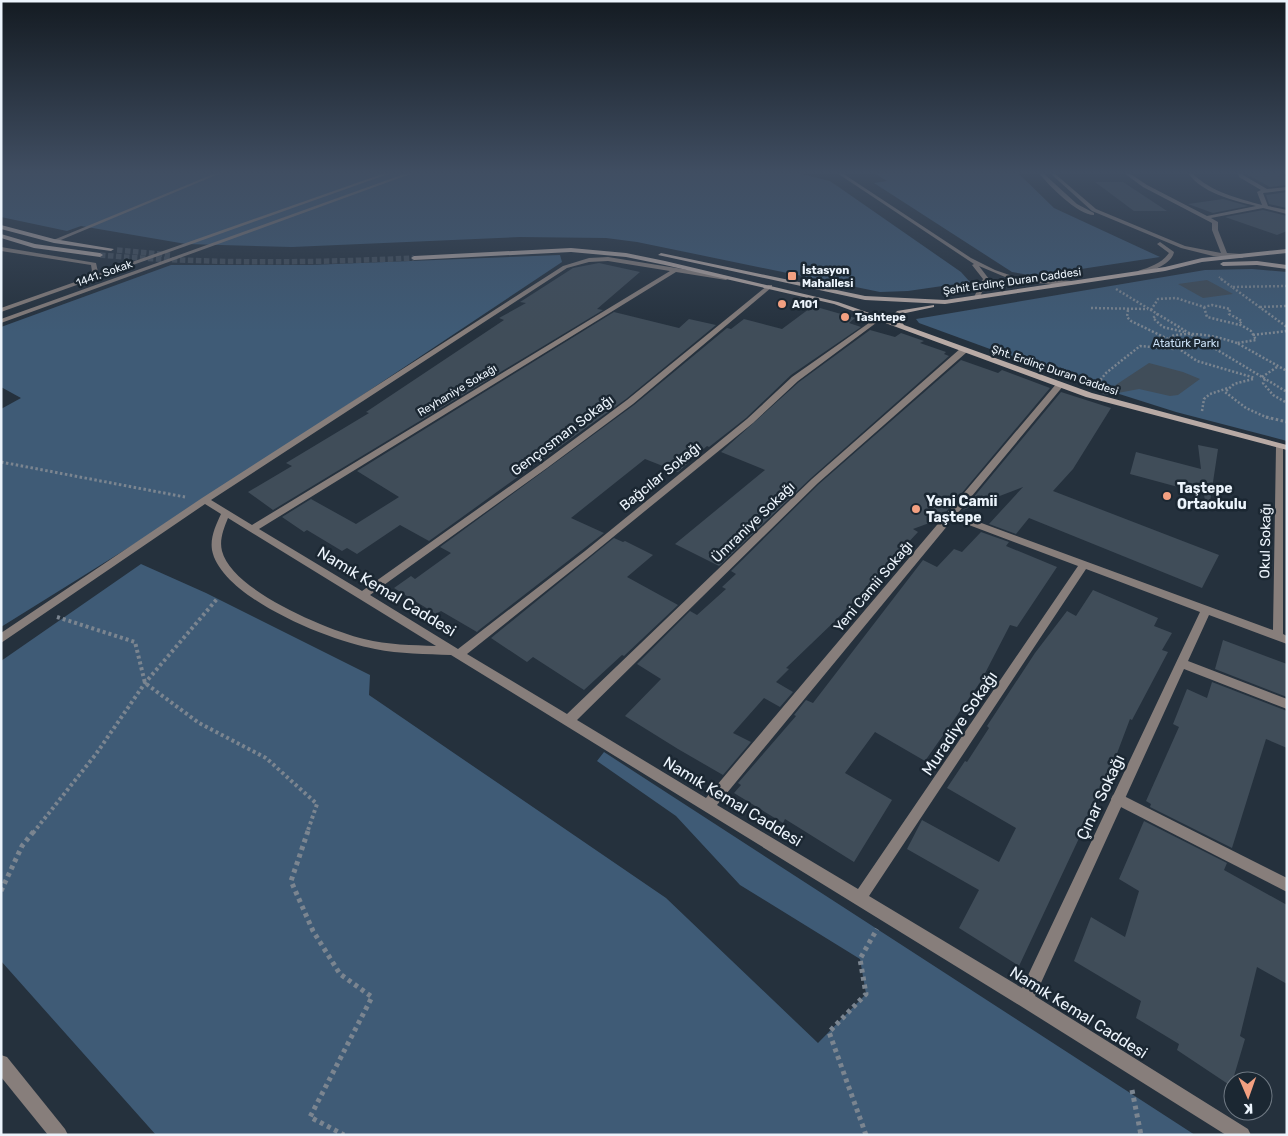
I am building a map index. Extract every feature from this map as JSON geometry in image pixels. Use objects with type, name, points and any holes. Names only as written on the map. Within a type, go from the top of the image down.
[{"type":"main road","points":[[1,227],[54,241],[111,249]]},
{"type":"main road","points":[[1,236],[34,246],[100,255]]},
{"type":"main road","name":"Şehit Erdinç Duran Caddesi","points":[[849,308],[770,286],[626,254],[552,250],[414,255],[549,245],[600,246],[636,250],[865,298],[945,302],[1165,269],[1202,260],[1287,251]]},
{"type":"main road","points":[[1165,269],[1258,263],[1287,267]]},
{"type":"main road","points":[[849,308],[864,312],[876,308],[875,303],[865,298]]},
{"type":"main road","points":[[901,326],[895,317],[899,312],[945,302]]},
{"type":"main road","name":"Şht. Erdinç Duran Caddesi","points":[[849,308],[1089,395],[1284,447]]},
{"type":"street","points":[[54,241],[90,226]]},
{"type":"street","name":"1441. Sokak","points":[[1,310],[239,226]]},
{"type":"street","name":"1441. Sokak","points":[[1,321],[264,226]]},
{"type":"street","points":[[918,226],[969,260],[1000,275],[1018,280],[1071,283]]},
{"type":"street","points":[[1118,226],[1170,249],[1171,256],[1161,264],[1140,272]]},
{"type":"street","points":[[1133,226],[1183,247],[1225,255],[1242,256]]},
{"type":"street","points":[[1215,226],[1215,230],[1225,255]]},
{"type":"street","points":[[1,249],[94,264],[95,272],[80,282]]},
{"type":"street","points":[[1,253],[22,253]]},
{"type":"street","points":[[1,639],[205,500],[565,267],[589,260],[608,259],[674,271],[741,280]]},
{"type":"street","points":[[969,260],[986,279],[977,297]]},
{"type":"street","name":"Reyhaniye Sokağı","points":[[252,529],[674,271]]},
{"type":"street","name":"Gençosman Sokağı","points":[[362,596],[615,413],[770,286]]},
{"type":"street","name":"Bağcılar Sokağı","points":[[456,653],[712,452],[795,379],[878,319]]},
{"type":"street","name":"Ümraniye Sokağı","points":[[568,721],[815,481],[964,350]]},
{"type":"street","name":"Yeni Camii Sokağı","points":[[708,806],[1060,385]]},
{"type":"street","name":"Okul Sokağı","points":[[1282,638],[1284,447]]},
{"type":"street","name":"Namık Kemal Caddesi","points":[[205,500],[1025,999],[1242,1135]]},
{"type":"street","points":[[226,513],[217,533],[218,555],[234,576],[260,598],[314,626],[365,643],[456,653]]},
{"type":"street","points":[[950,515],[1282,638]]},
{"type":"street","name":"Muradiye Sokağı","points":[[860,898],[1084,565]]},
{"type":"street","name":"Çınar Sokağı","points":[[1025,999],[1206,610]]},
{"type":"street","points":[[1182,663],[1287,704]]},
{"type":"street","points":[[1118,799],[1287,885]]},
{"type":"street","points":[[1,1063],[59,1135]]},
{"type":"path","points":[[1098,278],[1287,392]]},
{"type":"path","points":[[1287,286],[1232,287],[1287,329]]},
{"type":"path","points":[[1150,310],[1158,299],[1166,297],[1192,301],[1204,307],[1221,306],[1230,309],[1229,314],[1242,321],[1239,324],[1241,326]]},
{"type":"path","points":[[1259,307],[1287,306]]},
{"type":"path","points":[[1204,307],[1207,317],[1214,321],[1241,326],[1251,332],[1256,340],[1237,343]]},
{"type":"path","points":[[1091,308],[1150,310]]},
{"type":"path","points":[[1128,310],[1127,317],[1131,321],[1170,340],[1169,342],[1177,349],[1197,361],[1255,378]]},
{"type":"path","points":[[1158,314],[1153,318],[1156,323],[1166,328],[1237,343],[1262,354],[1276,367],[1287,371]]},
{"type":"path","points":[[1253,335],[1287,329]]},
{"type":"path","points":[[1170,340],[1171,336],[1186,332]]},
{"type":"path","points":[[1089,395],[1106,372],[1140,346],[1177,349]]},
{"type":"path","points":[[1276,367],[1262,377],[1234,384],[1225,392],[1256,414],[1271,420],[1287,422]]},
{"type":"path","points":[[1265,379],[1263,383],[1269,392],[1277,399],[1287,403]]},
{"type":"path","points":[[1202,426],[1204,399],[1210,394],[1229,388]]},
{"type":"path","points":[[1,462],[205,500]]},
{"type":"path","points":[[1,891],[22,846],[96,754],[145,683],[217,598]]},
{"type":"path","points":[[56,617],[134,642],[145,683],[199,723],[266,758],[317,804],[291,880],[313,932],[340,974],[372,997],[310,1116],[344,1135]]},
{"type":"path","points":[[866,1135],[829,1032],[866,994],[860,959],[880,923]]},
{"type":"path","points":[[1131,1082],[1141,1135]]},
{"type":"green space","points":[[43,226],[81,226],[67,231]]},
{"type":"green space","points":[[81,226],[895,226],[961,272],[970,282],[908,291],[880,292],[637,242],[606,238],[520,237],[292,247],[186,244]]},
{"type":"green space","points":[[941,226],[1093,226],[1160,257],[1035,276],[1012,272]]},
{"type":"green space","points":[[560,255],[562,262],[205,500],[1,627],[1,409],[21,398],[1,387],[1,327],[171,265],[311,265]]},
{"type":"green space","name":"Atatürk Parkı","points":[[1252,269],[1287,272],[1287,441],[1176,412],[1072,379],[919,323],[916,319],[1205,270]]},
{"type":"green space","points":[[141,564],[206,593],[370,675],[369,695],[666,898],[818,1043],[866,994],[860,959],[740,885],[676,816],[597,761],[604,752],[1195,1135],[156,1135],[1,961],[1,661]]},
{"type":"building","points":[[1251,226],[1287,226],[1287,231],[1277,235]]},
{"type":"building","points":[[599,263],[640,272],[597,309],[603,310],[273,510],[248,492],[292,466],[286,463],[369,413],[366,412],[504,320],[499,318],[526,303],[520,302],[573,268]]},
{"type":"building","points":[[1207,280],[1233,294],[1203,298],[1178,284]]},
{"type":"building","points":[[813,306],[855,318],[849,323],[861,327],[791,375],[746,418],[709,447],[707,446],[678,472],[645,459],[571,518],[604,533],[477,632],[441,611],[436,614],[394,588],[411,576],[415,579],[451,553],[440,547],[634,405],[727,328],[731,329],[744,319],[782,329]]},
{"type":"building","points":[[614,312],[679,328],[689,319],[716,325],[626,399],[429,541],[400,525],[357,554],[347,548],[342,551],[307,530],[304,532],[282,517],[311,499],[356,524],[399,497],[357,471]]},
{"type":"building","points":[[870,330],[895,337],[901,333],[924,341],[920,343],[946,352],[944,354],[949,356],[811,478],[719,566],[675,544],[765,470],[721,452],[799,382]]},
{"type":"building","points":[[961,360],[998,373],[1002,370],[1050,388],[940,519],[913,529],[918,532],[836,620],[786,668],[789,669],[776,682],[793,692],[780,707],[764,698],[733,733],[751,742],[723,775],[625,716],[661,679],[637,664],[690,611],[697,615],[726,589],[722,587],[736,574],[731,571],[819,484]]},
{"type":"building","points":[[1149,363],[1183,372],[1200,379],[1178,395],[1170,396],[1139,389],[1107,395],[1102,394]]},
{"type":"building","points":[[1061,392],[1111,408],[1073,469],[1053,491],[1219,555],[1202,588],[1029,518],[1016,534],[989,524],[1023,487],[963,510]]},
{"type":"building","points":[[1198,445],[1218,449],[1210,502],[1205,502],[1204,494],[1130,474],[1136,452],[1201,469]]},
{"type":"building","points":[[981,532],[1009,542],[1006,546],[1057,567],[1017,627],[1010,625],[981,681],[925,761],[875,732],[845,773],[892,800],[854,862],[785,819],[783,823],[734,793],[741,785],[738,783],[796,716],[794,715],[806,700],[813,703],[923,560],[937,567],[954,549],[962,552]]},
{"type":"building","points":[[614,538],[625,541],[653,555],[627,577],[678,605],[624,656],[622,655],[584,690],[533,657],[527,662],[491,638]]},
{"type":"building","points":[[1093,590],[1158,618],[1154,626],[1172,633],[1162,650],[1168,652],[1132,720],[1130,719],[1099,801],[1097,800],[1019,966],[959,928],[979,890],[907,849],[922,820],[999,862],[1016,828],[947,788],[965,761],[967,762],[989,728],[987,726],[1035,653],[1067,611],[1076,616]]},
{"type":"building","points":[[1223,640],[1287,664],[1287,697],[1215,669]]},
{"type":"building","points":[[1212,682],[1287,711],[1287,748],[1266,739],[1232,848],[1150,807],[1151,804],[1146,801],[1179,727],[1173,724],[1187,689],[1207,698]]},
{"type":"building","points":[[1144,821],[1227,863],[1224,870],[1287,905],[1287,984],[1257,967],[1240,1036],[1245,1039],[1235,1071],[1223,1071],[1223,1081],[1177,1050],[1179,1044],[1136,1018],[1141,1001],[1074,961],[1091,917],[1125,937],[1139,891],[1119,879]]},
{"type":"tunnel","points":[[117,250],[170,255]]},
{"type":"tunnel","points":[[100,255],[257,262],[414,258]]},
{"type":"place","name":"İstasyon Mahallesi","points":[[792,276]]},
{"type":"place","name":"A101","points":[[782,304]]},
{"type":"place","name":"Tashtepe","points":[[845,317]]},
{"type":"place","name":"Taştepe Ortaokulu","points":[[1167,496]]},
{"type":"place","name":"Yeni Camii Taştepe","points":[[916,509]]}]
